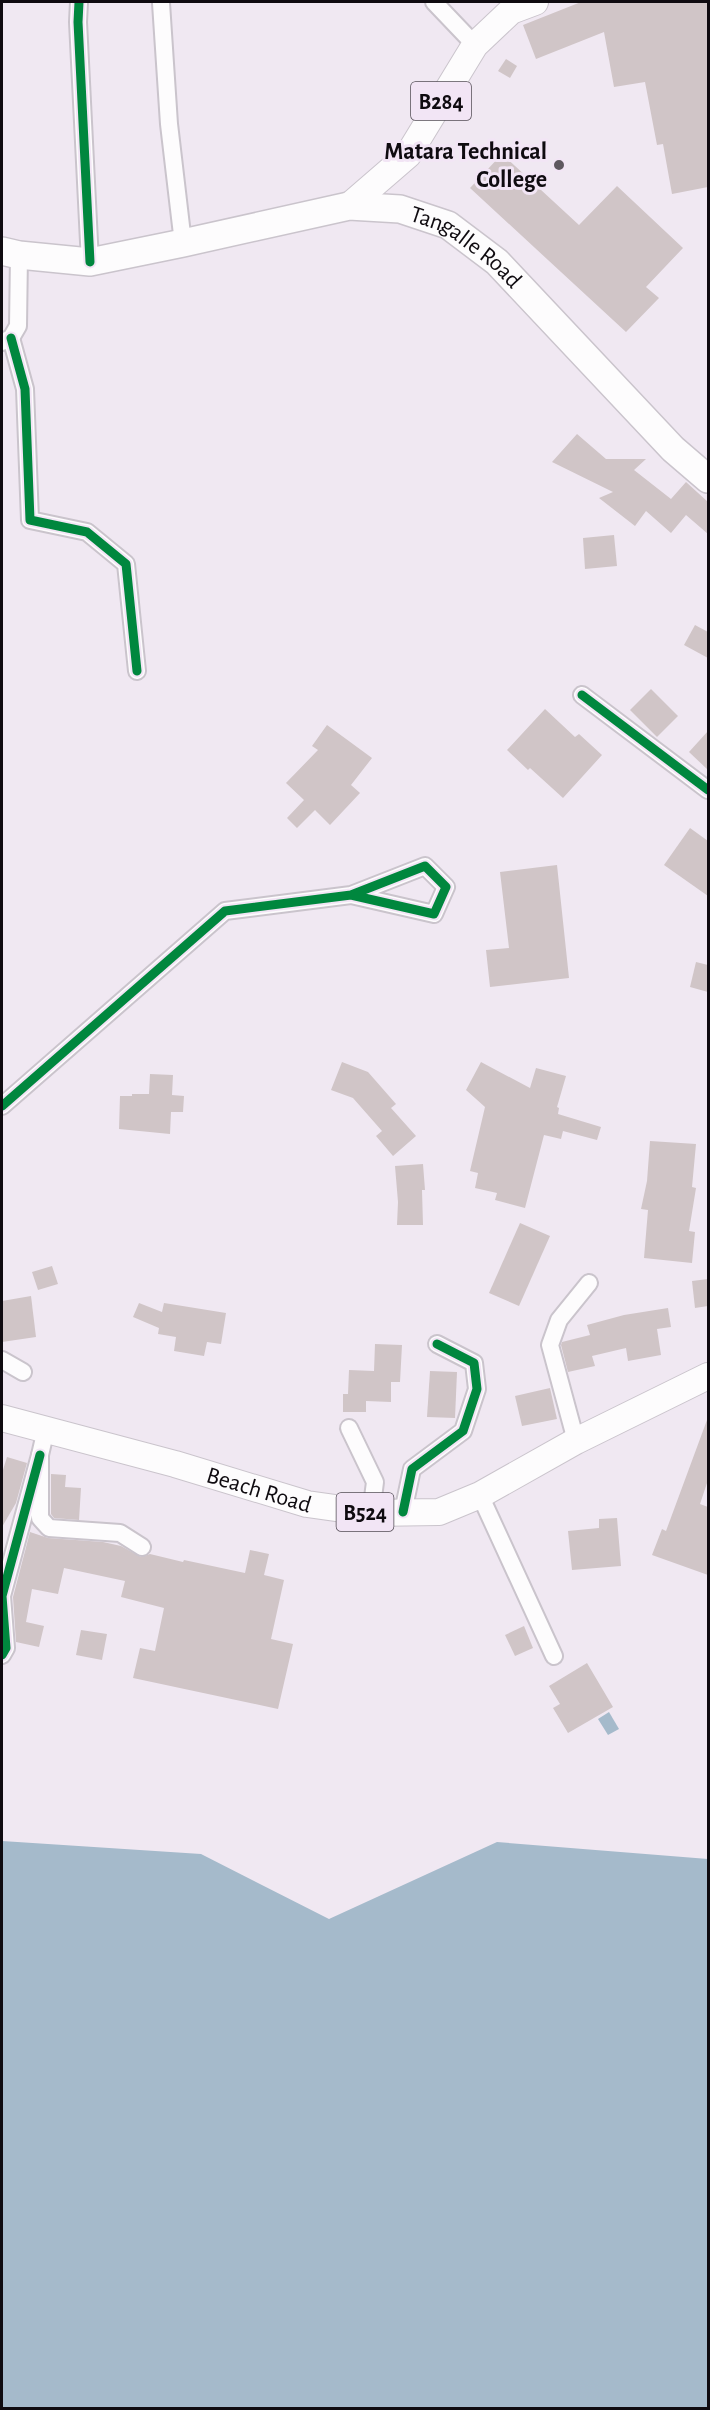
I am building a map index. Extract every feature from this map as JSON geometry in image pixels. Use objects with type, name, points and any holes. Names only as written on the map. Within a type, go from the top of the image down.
[{"type":"highway","name":"Tangalle Road","points":[[10,253],[90,262],[348,206],[400,209],[448,225],[497,262],[673,449],[708,479]]},
{"type":"main road","name":"B284","points":[[348,206],[408,155],[475,45],[511,11],[535,2]]},
{"type":"main road","name":"Beach Road","points":[[2,1418],[307,1504],[371,1513],[439,1512],[480,1495],[576,1440],[708,1376]]},
{"type":"street","points":[[79,2],[78,22],[90,262]]},
{"type":"street","points":[[434,2],[475,45]]},
{"type":"street","points":[[161,3],[169,124],[183,243]]},
{"type":"street","points":[[10,253],[18,326],[6,340],[25,389],[30,520],[87,532],[126,564],[137,671]]},
{"type":"street","points":[[582,695],[708,790]]},
{"type":"street","points":[[2,1106],[225,911],[351,896],[425,866],[446,887],[434,914],[351,896]]},
{"type":"street","points":[[576,1440],[550,1345],[559,1320],[589,1283]]},
{"type":"street","points":[[403,1512],[412,1469],[463,1431],[477,1389],[474,1363],[437,1344]]},
{"type":"street","points":[[2,1360],[23,1372]]},
{"type":"street","points":[[349,1428],[375,1482],[371,1513]]},
{"type":"street","points":[[2,1655],[6,1648],[2,1596],[46,1429]]},
{"type":"street","points":[[40,1455],[42,1499],[40,1518],[49,1528],[120,1533],[142,1547]]},
{"type":"street","points":[[480,1495],[554,1656]]},
{"type":"water","points":[[609,1712],[619,1729],[608,1735],[598,1719]]},
{"type":"water","points":[[2,1841],[201,1854],[329,1919],[497,1842],[708,1859],[708,2408],[2,2408]]},
{"type":"building","points":[[581,2],[708,2],[708,187],[672,194],[663,144],[657,145],[645,82],[614,87],[604,32],[536,59],[523,25]]},
{"type":"building","points":[[506,59],[517,66],[510,78],[498,71]]},
{"type":"building","points":[[502,154],[579,225],[617,186],[683,248],[646,287],[659,298],[626,332],[470,188]]},
{"type":"building","points":[[577,434],[606,459],[646,459],[634,470],[671,499],[686,482],[708,502],[708,534],[686,515],[671,533],[646,511],[635,526],[599,498],[613,492],[552,462]]},
{"type":"building","points":[[614,535],[617,566],[585,569],[583,538]]},
{"type":"building","points":[[695,625],[708,632],[708,658],[684,645]]},
{"type":"building","points":[[651,689],[678,716],[657,737],[630,710]]},
{"type":"building","points":[[545,709],[575,737],[579,734],[602,755],[563,798],[507,750]]},
{"type":"building","points":[[327,725],[372,758],[351,785],[360,793],[330,825],[315,810],[297,828],[287,818],[304,800],[286,783],[318,750],[312,746]]},
{"type":"building","points":[[708,731],[708,770],[689,752]]},
{"type":"building","points":[[690,828],[708,841],[708,896],[664,865]]},
{"type":"building","points":[[557,865],[569,978],[490,987],[486,950],[509,948],[500,872]]},
{"type":"building","points":[[696,962],[708,965],[708,992],[690,987]]},
{"type":"building","points":[[342,1062],[368,1072],[396,1104],[391,1108],[416,1136],[393,1156],[376,1136],[382,1131],[353,1098],[331,1090]]},
{"type":"building","points":[[481,1062],[530,1088],[536,1068],[566,1076],[557,1107],[559,1108],[558,1114],[601,1127],[597,1140],[563,1131],[561,1139],[544,1135],[525,1208],[495,1200],[497,1193],[475,1188],[478,1173],[470,1171],[485,1107],[466,1090]]},
{"type":"building","points":[[150,1074],[173,1075],[172,1095],[184,1096],[183,1112],[171,1112],[170,1134],[119,1129],[120,1096],[149,1094]]},
{"type":"building","points":[[650,1141],[696,1144],[692,1187],[696,1188],[689,1231],[695,1232],[692,1263],[644,1258],[648,1210],[641,1209],[647,1181]]},
{"type":"building","points":[[423,1164],[425,1190],[422,1190],[423,1225],[397,1225],[395,1166]]},
{"type":"building","points":[[520,1223],[550,1236],[519,1306],[489,1293]]},
{"type":"building","points":[[52,1266],[58,1284],[38,1290],[32,1272]]},
{"type":"building","points":[[708,1279],[708,1306],[695,1308],[692,1281]]},
{"type":"building","points":[[31,1296],[36,1337],[2,1342],[2,1301]]},
{"type":"building","points":[[139,1303],[162,1312],[164,1303],[226,1313],[221,1344],[207,1342],[204,1356],[174,1351],[176,1337],[158,1334],[159,1328],[133,1317]]},
{"type":"building","points":[[668,1308],[671,1327],[657,1329],[661,1355],[628,1361],[626,1348],[592,1356],[595,1366],[568,1372],[562,1342],[590,1335],[587,1325],[624,1315]]},
{"type":"building","points":[[375,1344],[402,1345],[400,1382],[391,1382],[391,1402],[366,1401],[366,1412],[343,1412],[343,1394],[348,1394],[349,1370],[374,1371]]},
{"type":"building","points":[[430,1371],[457,1372],[455,1418],[427,1417]]},
{"type":"building","points":[[550,1388],[557,1419],[522,1426],[515,1396]]},
{"type":"building","points":[[707,1420],[708,1480],[700,1504],[708,1507],[708,1575],[652,1555],[662,1529],[666,1531]]},
{"type":"building","points":[[7,1457],[27,1463],[16,1503],[2,1527],[2,1473]]},
{"type":"building","points":[[51,1474],[66,1475],[65,1487],[81,1488],[79,1520],[54,1518],[51,1514]]},
{"type":"building","points":[[617,1518],[621,1566],[572,1570],[568,1531],[599,1528],[599,1519]]},
{"type":"building","points":[[30,1532],[48,1538],[103,1542],[121,1546],[141,1557],[150,1554],[245,1573],[250,1550],[269,1554],[264,1575],[284,1580],[271,1639],[293,1644],[278,1709],[133,1678],[140,1648],[155,1651],[164,1608],[121,1597],[125,1581],[64,1568],[58,1594],[32,1589],[26,1622],[44,1626],[39,1647],[16,1642],[13,1597]]},
{"type":"building","points":[[524,1626],[533,1648],[515,1656],[505,1635]]},
{"type":"building","points":[[81,1630],[107,1634],[102,1660],[76,1655]]},
{"type":"building","points":[[587,1663],[613,1707],[568,1733],[553,1708],[560,1704],[549,1686]]},
{"type":"cycle path","points":[[79,2],[78,22],[90,262]]},
{"type":"cycle path","points":[[11,338],[25,389],[30,520],[87,532],[126,564],[137,671]]},
{"type":"cycle path","points":[[582,695],[708,790]]},
{"type":"cycle path","points":[[2,1106],[225,911],[351,895],[425,866],[446,887],[434,914],[351,895]]},
{"type":"cycle path","points":[[403,1512],[412,1469],[463,1431],[477,1389],[474,1363],[437,1344]]},
{"type":"cycle path","points":[[2,1655],[6,1648],[2,1596],[40,1455]]},
{"type":"place","name":"Matara Technical College","points":[[559,165]]}]
